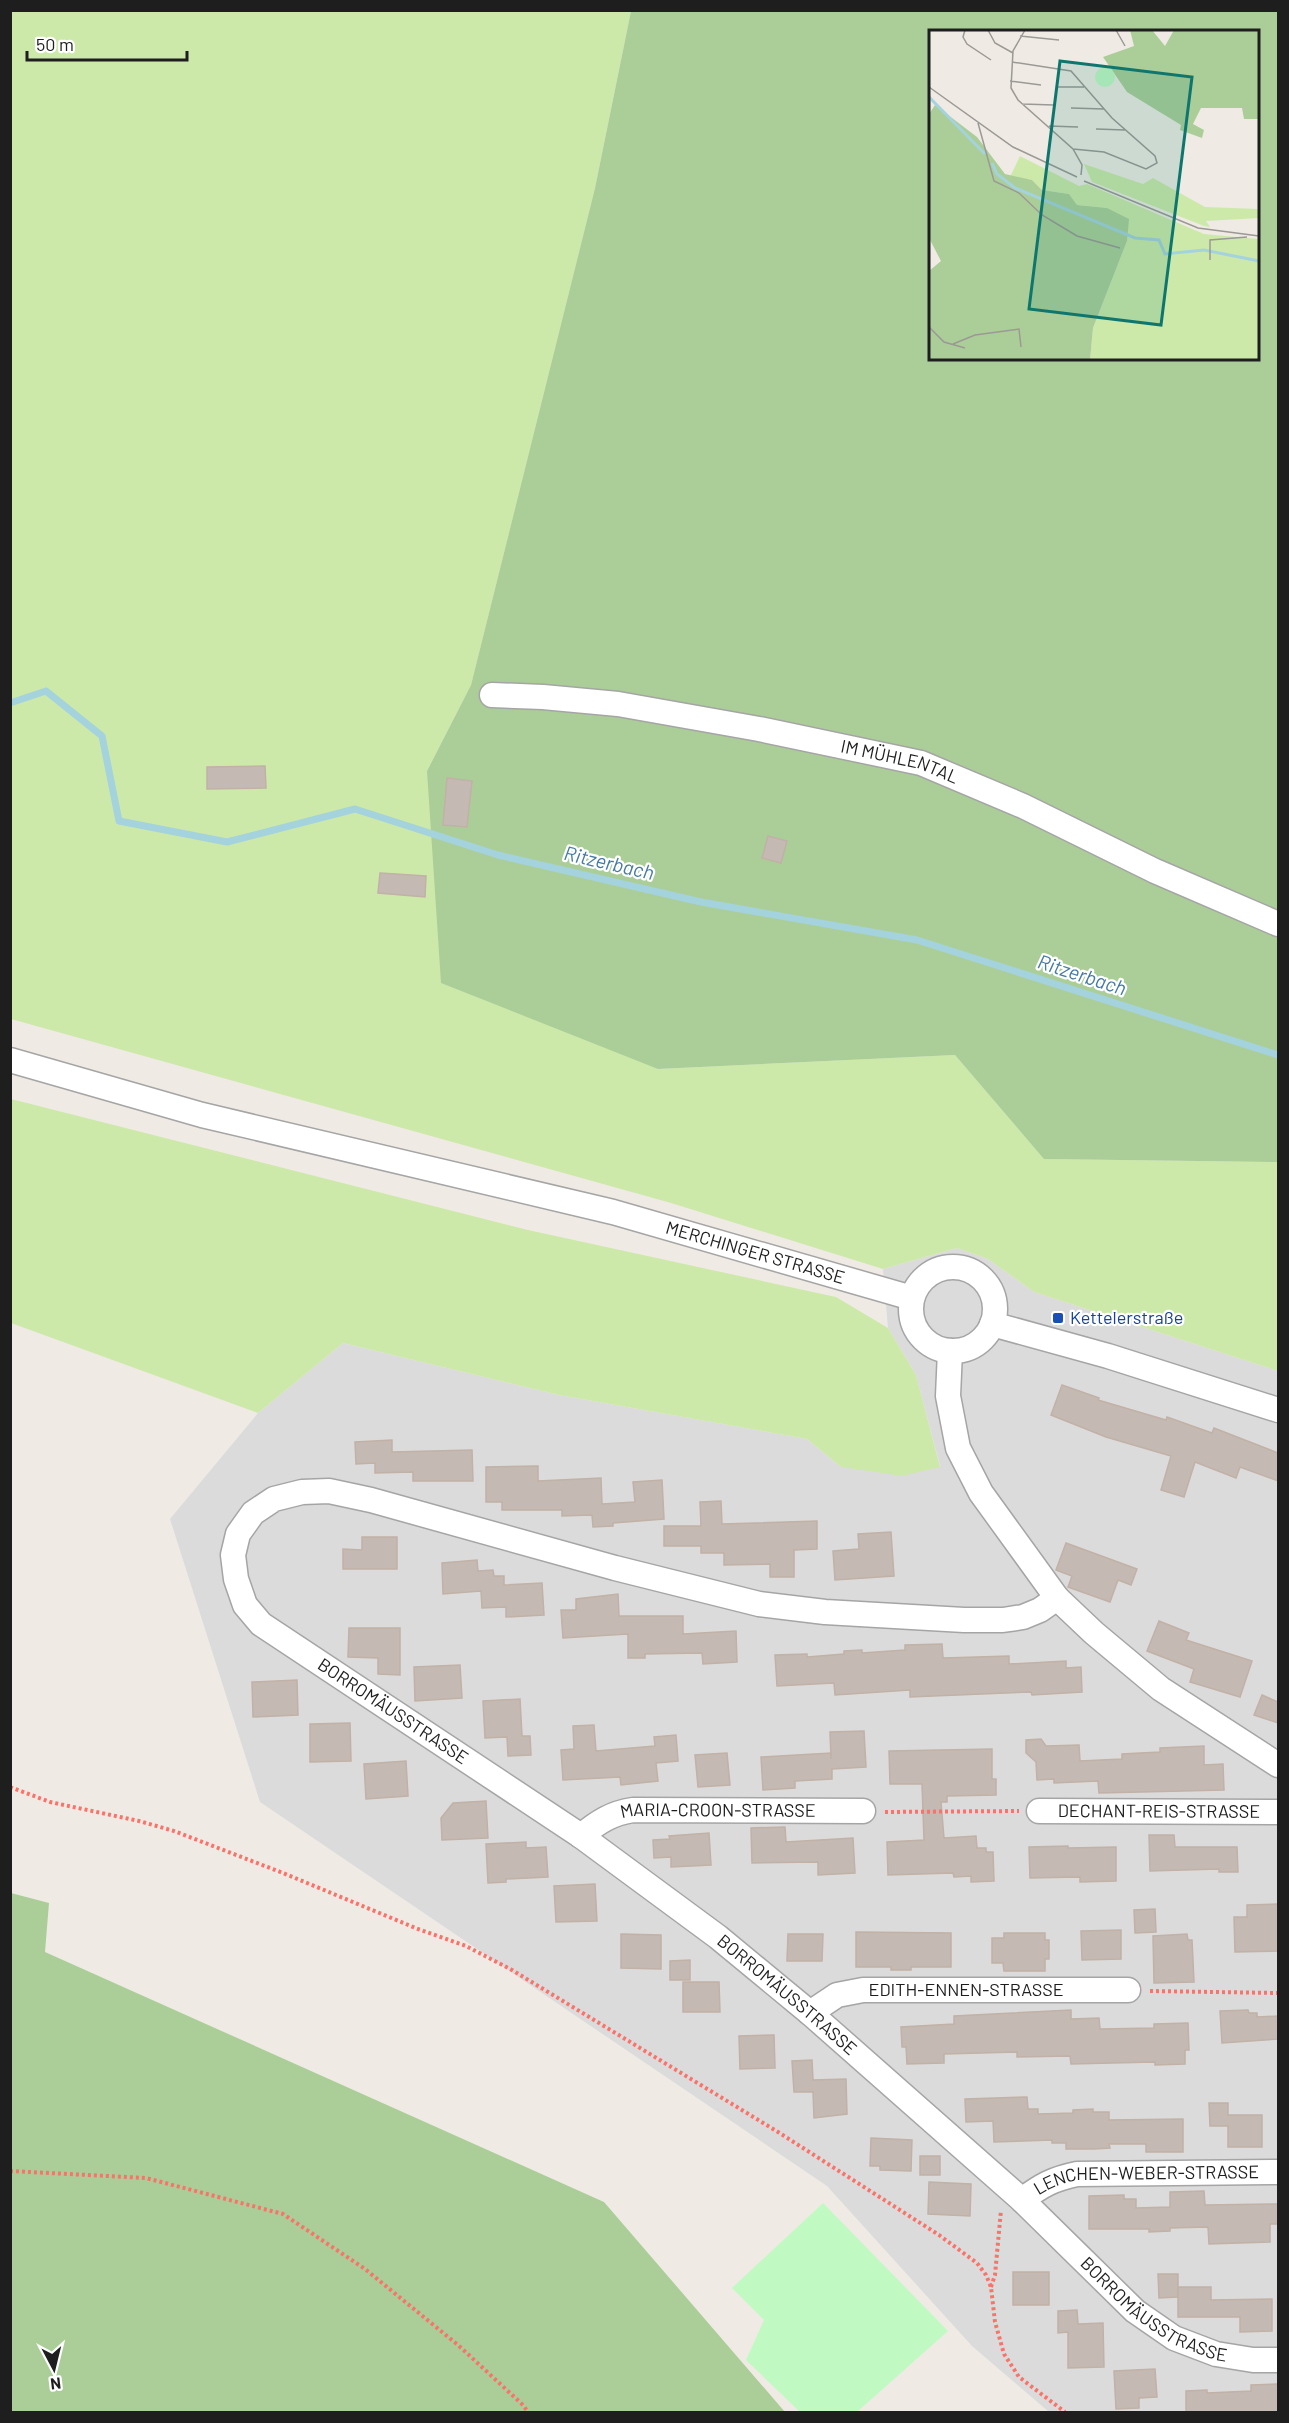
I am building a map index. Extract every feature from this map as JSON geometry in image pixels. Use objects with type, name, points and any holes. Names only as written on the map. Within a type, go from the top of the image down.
[{"type":"street","name":"IM MÜHLENTAL","points":[[492,695],[618,704],[759,729],[921,763],[1023,806],[1155,871],[1278,924]]},
{"type":"street","name":"MERCHINGER STRASSE","points":[[10,1060],[202,1115],[599,1208],[912,1298]]},
{"type":"street","points":[[952,1267],[966,1269],[982,1280],[993,1297],[995,1311],[992,1324],[985,1336],[963,1350],[938,1349],[918,1334],[912,1323],[910,1310],[912,1298],[918,1286],[927,1276],[939,1269],[952,1267]]},
{"type":"street","points":[[992,1324],[1130,1363],[1278,1410]]},
{"type":"street","points":[[950,1351],[948,1396],[958,1448],[981,1493],[1057,1598],[1094,1634],[1161,1689],[1278,1765]]},
{"type":"street","name":"BORROMÄUSSTRASSE","points":[[1057,1598],[1040,1610],[1023,1617],[1003,1620],[825,1612],[759,1604],[455,1522],[329,1491],[302,1492],[274,1499],[253,1514],[238,1534],[233,1555],[236,1579],[245,1605],[261,1624],[581,1836],[718,1937],[810,2013],[1016,2195],[1135,2311],[1174,2338],[1216,2354],[1253,2360],[1278,2360]]},
{"type":"street","name":"MARIA-CROON-STRASSE","points":[[581,1836],[598,1822],[615,1813],[633,1810],[863,1811]]},
{"type":"street","name":"DECHANT-REIS-STRASSE","points":[[1039,1811],[1251,1814],[1278,1812]]},
{"type":"street","name":"EDITH-ENNEN-STRASSE","points":[[810,2013],[837,1995],[863,1990],[1128,1990]]},
{"type":"street","name":"LENCHEN-WEBER-STRASSE","points":[[1016,2195],[1053,2179],[1077,2174],[1278,2172]]},
{"type":"path","points":[[10,1787],[50,1802],[174,1831],[466,1946],[512,1970],[778,2132],[939,2235],[976,2263],[986,2275],[991,2287],[995,2322],[1004,2354],[1019,2377],[1065,2412]]},
{"type":"path","points":[[863,1811],[1039,1811]]},
{"type":"path","points":[[1128,1990],[1278,1993]]},
{"type":"path","points":[[10,2171],[146,2178],[284,2214],[366,2269],[458,2345],[528,2412]]},
{"type":"path","points":[[991,2287],[995,2275],[1002,2208],[1016,2195]]},
{"type":"shaded area","points":[[957,1248],[988,1259],[1034,1292],[1278,1371],[1278,2412],[1049,2412],[972,2346],[827,2186],[260,1802],[170,1519],[258,1413],[343,1343],[559,1395],[807,1439],[841,1467],[940,1466],[916,1375],[888,1328],[883,1269]]},
{"type":"green space","points":[[10,11],[631,11],[595,188],[471,685],[427,771],[658,1069],[955,1055],[1045,1159],[1278,1162],[1278,1371],[1034,1292],[988,1259],[957,1248],[883,1269],[671,1203],[11,1019]]},
{"type":"green space","points":[[631,11],[1278,11],[1278,1162],[1044,1159],[955,1055],[658,1069],[441,983],[427,771],[471,685],[595,188]]},
{"type":"green space","points":[[11,1099],[528,1230],[836,1297],[888,1328],[916,1375],[940,1467],[902,1476],[841,1467],[807,1439],[559,1395],[343,1343],[258,1413],[11,1323]]},
{"type":"green space","points":[[11,1893],[49,1903],[45,1952],[604,2202],[785,2412],[11,2412]]},
{"type":"green space","points":[[823,2203],[948,2331],[857,2412],[800,2412],[746,2360],[764,2320],[732,2288]]},
{"type":"building","points":[[265,766],[266,788],[207,789],[207,767]]},
{"type":"building","points":[[447,778],[472,781],[467,827],[443,825]]},
{"type":"building","points":[[768,836],[787,841],[781,863],[762,858]]},
{"type":"building","points":[[380,873],[426,876],[425,897],[378,893]]},
{"type":"building","points":[[1062,1385],[1099,1398],[1098,1400],[1166,1420],[1167,1417],[1212,1433],[1214,1428],[1278,1453],[1278,1481],[1240,1467],[1236,1478],[1195,1462],[1184,1497],[1161,1490],[1171,1456],[1106,1437],[1051,1415]]},
{"type":"building","points":[[392,1440],[392,1452],[472,1450],[473,1481],[413,1481],[413,1472],[375,1473],[375,1463],[356,1464],[355,1442]]},
{"type":"building","points":[[538,1466],[538,1481],[601,1478],[602,1504],[635,1502],[633,1482],[662,1480],[664,1519],[593,1527],[592,1515],[562,1516],[562,1510],[502,1510],[502,1502],[486,1502],[486,1467]]},
{"type":"building","points":[[721,1501],[722,1524],[817,1521],[817,1549],[794,1550],[794,1577],[770,1577],[770,1564],[724,1565],[724,1553],[701,1553],[701,1546],[664,1546],[664,1526],[701,1526],[700,1502]]},
{"type":"building","points":[[891,1532],[894,1576],[835,1580],[833,1551],[859,1549],[858,1534]]},
{"type":"building","points":[[362,1537],[397,1537],[397,1569],[343,1569],[343,1549],[362,1550]]},
{"type":"building","points":[[1066,1543],[1137,1569],[1131,1585],[1118,1580],[1110,1602],[1068,1587],[1072,1576],[1056,1570]]},
{"type":"building","points":[[477,1560],[478,1571],[493,1570],[494,1576],[504,1576],[504,1585],[542,1583],[544,1615],[506,1617],[506,1607],[482,1608],[481,1591],[443,1594],[442,1563]]},
{"type":"building","points":[[618,1594],[619,1616],[683,1616],[683,1634],[736,1631],[737,1662],[703,1664],[702,1653],[645,1654],[645,1658],[628,1658],[628,1634],[563,1638],[561,1610],[576,1610],[576,1599]]},
{"type":"building","points":[[1159,1621],[1189,1633],[1186,1640],[1252,1661],[1240,1697],[1190,1682],[1194,1669],[1147,1651]]},
{"type":"building","points":[[349,1628],[400,1628],[400,1675],[378,1674],[378,1658],[348,1657]]},
{"type":"building","points":[[942,1644],[943,1658],[1009,1656],[1009,1664],[1066,1661],[1066,1668],[1081,1667],[1082,1692],[910,1697],[910,1690],[835,1695],[834,1683],[777,1686],[775,1655],[807,1654],[807,1657],[844,1654],[844,1651],[862,1650],[862,1653],[905,1650],[905,1645]]},
{"type":"building","points":[[460,1665],[462,1698],[415,1701],[414,1667]]},
{"type":"building","points":[[297,1680],[298,1715],[253,1717],[252,1682]]},
{"type":"building","points":[[1262,1695],[1278,1702],[1278,1723],[1254,1715]]},
{"type":"building","points":[[520,1699],[522,1736],[530,1736],[531,1755],[508,1756],[507,1737],[485,1738],[483,1701]]},
{"type":"building","points":[[350,1723],[351,1761],[310,1762],[310,1724]]},
{"type":"building","points":[[594,1725],[596,1751],[655,1746],[654,1737],[676,1735],[678,1761],[656,1763],[658,1781],[621,1785],[620,1777],[563,1780],[561,1750],[574,1749],[573,1726]]},
{"type":"building","points":[[864,1731],[866,1767],[832,1769],[832,1779],[795,1781],[795,1788],[763,1790],[761,1757],[831,1753],[830,1732]]},
{"type":"building","points":[[1041,1739],[1046,1746],[1079,1745],[1080,1761],[1122,1759],[1122,1754],[1160,1752],[1160,1748],[1204,1746],[1204,1765],[1223,1764],[1224,1790],[1099,1793],[1098,1781],[1054,1783],[1054,1779],[1037,1780],[1036,1762],[1026,1753],[1026,1740]]},
{"type":"building","points":[[992,1749],[992,1779],[996,1779],[996,1795],[947,1796],[947,1802],[941,1802],[944,1838],[976,1836],[977,1848],[986,1848],[986,1852],[993,1852],[994,1881],[971,1882],[971,1876],[954,1877],[953,1873],[888,1875],[887,1842],[924,1840],[922,1784],[890,1784],[889,1751]]},
{"type":"building","points":[[727,1753],[730,1785],[698,1787],[695,1755]]},
{"type":"building","points":[[406,1761],[408,1796],[366,1799],[364,1764]]},
{"type":"building","points":[[486,1801],[488,1838],[442,1840],[441,1818],[453,1803]]},
{"type":"building","points":[[785,1827],[786,1842],[853,1838],[855,1873],[818,1875],[818,1862],[752,1863],[751,1828]]},
{"type":"building","points":[[709,1833],[711,1865],[671,1867],[671,1857],[654,1858],[653,1840],[670,1839],[669,1836]]},
{"type":"building","points":[[1149,1835],[1174,1835],[1175,1847],[1237,1847],[1238,1872],[1219,1872],[1219,1869],[1150,1871]]},
{"type":"building","points":[[526,1842],[526,1848],[546,1847],[548,1877],[506,1879],[506,1882],[488,1883],[486,1844]]},
{"type":"building","points":[[1068,1846],[1068,1848],[1116,1847],[1116,1881],[1080,1882],[1080,1877],[1030,1878],[1029,1847]]},
{"type":"building","points":[[595,1884],[597,1921],[556,1922],[554,1886]]},
{"type":"building","points":[[1278,1904],[1278,1951],[1235,1952],[1234,1917],[1247,1917],[1247,1905]]},
{"type":"building","points":[[1155,1909],[1156,1932],[1135,1933],[1134,1910]]},
{"type":"building","points":[[1121,1930],[1121,1959],[1082,1960],[1081,1931]]},
{"type":"building","points":[[856,1932],[951,1933],[951,1967],[911,1967],[911,1970],[891,1970],[891,1967],[856,1967]]},
{"type":"building","points":[[1004,1933],[1045,1933],[1045,1940],[1049,1940],[1049,1959],[1045,1959],[1045,1971],[1004,1971],[1003,1963],[992,1963],[992,1938],[1004,1938]]},
{"type":"building","points":[[621,1934],[661,1935],[661,1969],[621,1968]]},
{"type":"building","points":[[788,1934],[823,1934],[822,1961],[787,1961]]},
{"type":"building","points":[[1187,1934],[1188,1940],[1192,1940],[1194,1982],[1154,1983],[1153,1936]]},
{"type":"building","points":[[690,1960],[690,1980],[670,1980],[670,1961]]},
{"type":"building","points":[[683,1982],[719,1982],[720,2012],[683,2012]]},
{"type":"building","points":[[1071,2010],[1071,2019],[1099,2018],[1100,2029],[1154,2028],[1154,2024],[1188,2023],[1189,2050],[1185,2050],[1185,2064],[1155,2065],[1155,2062],[1071,2064],[1070,2056],[1017,2057],[1017,2052],[944,2054],[944,2063],[907,2064],[906,2047],[902,2047],[901,2027],[954,2024],[954,2016]]},
{"type":"building","points":[[1248,2010],[1249,2013],[1257,2013],[1257,2017],[1278,2016],[1278,2039],[1222,2043],[1220,2011]]},
{"type":"building","points":[[774,2035],[775,2068],[740,2069],[739,2036]]},
{"type":"building","points":[[812,2060],[813,2080],[846,2079],[847,2114],[814,2118],[813,2092],[794,2092],[792,2061]]},
{"type":"building","points":[[1027,2097],[1028,2109],[1038,2109],[1038,2114],[1073,2113],[1073,2110],[1093,2109],[1093,2112],[1109,2112],[1109,2120],[1183,2119],[1183,2152],[1146,2152],[1146,2144],[1109,2144],[1110,2148],[1066,2149],[1066,2143],[1052,2143],[1052,2140],[994,2142],[993,2121],[966,2122],[965,2099]]},
{"type":"building","points":[[1209,2103],[1228,2103],[1228,2115],[1262,2115],[1262,2147],[1228,2147],[1228,2126],[1210,2126]]},
{"type":"building","points":[[871,2138],[912,2140],[911,2171],[880,2170],[880,2166],[870,2166]]},
{"type":"building","points":[[920,2156],[940,2156],[940,2175],[920,2175]]},
{"type":"building","points":[[929,2182],[971,2184],[970,2216],[928,2214]]},
{"type":"building","points":[[1204,2191],[1205,2205],[1278,2204],[1278,2224],[1270,2224],[1270,2242],[1209,2244],[1208,2227],[1170,2228],[1170,2231],[1149,2232],[1149,2229],[1089,2229],[1089,2196],[1124,2195],[1124,2199],[1136,2199],[1136,2208],[1170,2207],[1170,2192]]},
{"type":"building","points":[[1013,2272],[1049,2272],[1049,2305],[1013,2305]]},
{"type":"building","points":[[1158,2274],[1178,2274],[1178,2297],[1159,2298]]},
{"type":"building","points":[[1178,2287],[1211,2287],[1211,2300],[1272,2299],[1272,2331],[1240,2332],[1240,2317],[1178,2317]]},
{"type":"building","points":[[1077,2310],[1078,2324],[1103,2323],[1104,2367],[1068,2368],[1068,2332],[1058,2333],[1058,2311]]},
{"type":"building","points":[[1155,2369],[1157,2397],[1139,2398],[1139,2408],[1116,2409],[1114,2371]]},
{"type":"building","points":[[1278,2384],[1278,2412],[1186,2412],[1186,2391],[1207,2390],[1207,2393],[1251,2391],[1251,2385]]},
{"type":"waterway","name":"Ritzerbach","points":[[10,703],[46,691],[102,736],[119,821],[227,842],[355,809],[498,855],[701,902],[917,940],[1278,1055]]},
{"type":"place","name":"Kettelerstraße","points":[[1058,1318]]}]
